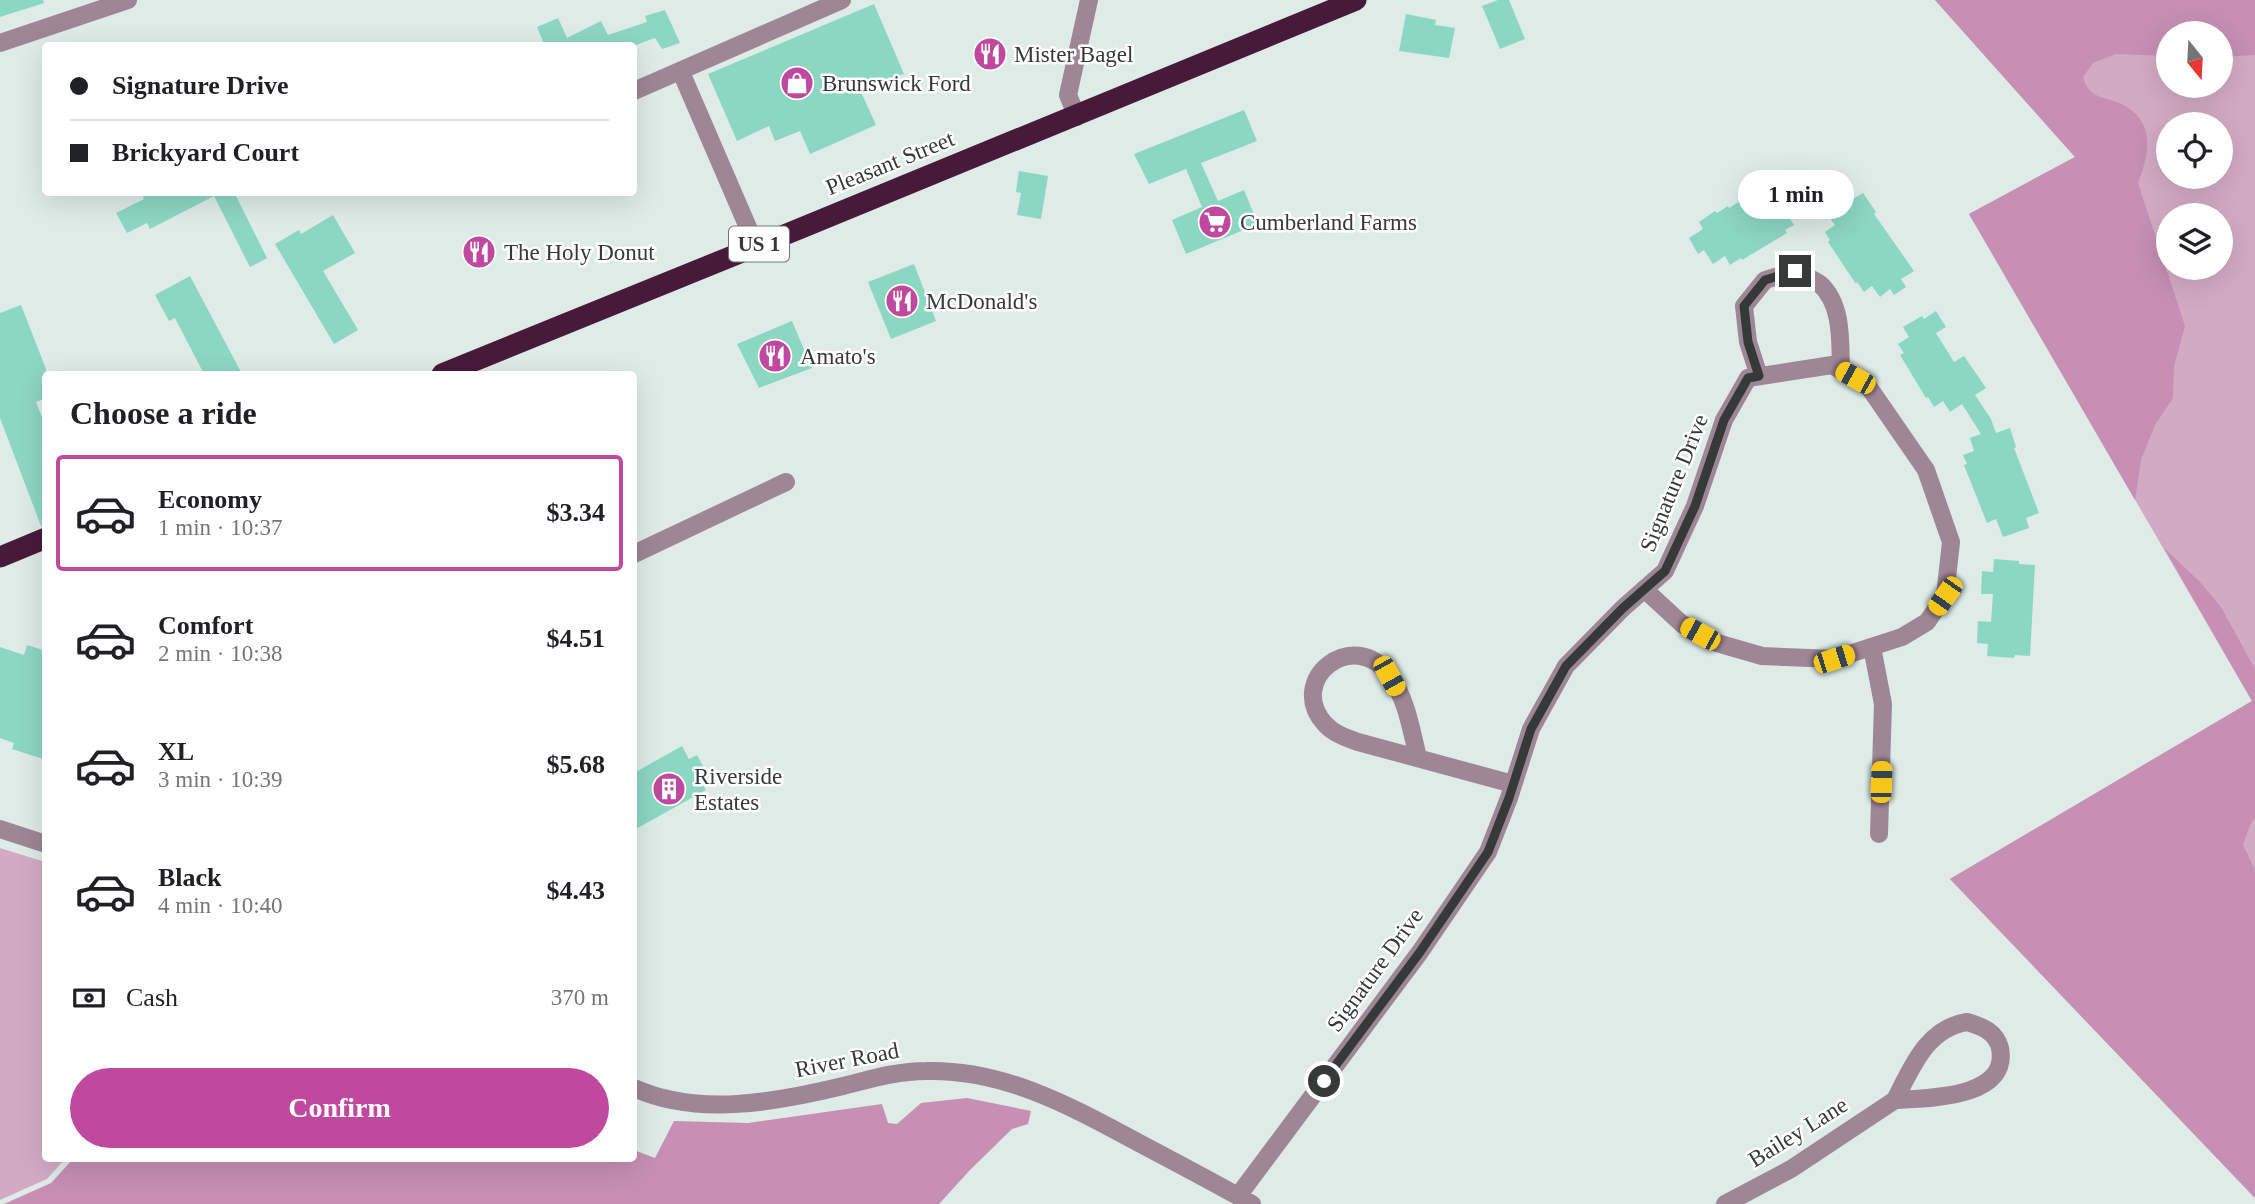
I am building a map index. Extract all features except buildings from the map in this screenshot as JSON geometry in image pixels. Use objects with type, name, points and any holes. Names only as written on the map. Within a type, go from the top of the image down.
[{"type":"highway","name":"Pleasant Street","points":[[454,371],[1356,0]]},
{"type":"highway","points":[[0,557],[42,540]]},
{"type":"street","points":[[0,43],[128,0]]},
{"type":"street","points":[[637,90],[842,0]]},
{"type":"street","points":[[1077,117],[1068,95],[1089,0]]},
{"type":"street","points":[[681,72],[755,246]]},
{"type":"street","points":[[1644,589],[1682,624],[1717,643],[1762,656],[1834,659],[1902,637],[1927,622],[1945,596],[1951,542],[1926,470],[1868,386],[1841,370],[1832,365],[1759,376],[1748,342],[1744,306],[1765,280],[1795,271],[1818,283],[1832,299],[1840,330],[1841,370]]},
{"type":"street","name":"Signature Drive","points":[[1245,1200],[1488,852],[1531,729],[1566,666],[1665,571],[1695,506],[1724,420],[1748,378],[1759,376]]},
{"type":"street","points":[[637,553],[786,482]]},
{"type":"street","points":[[1872,647],[1883,704],[1879,834]]},
{"type":"street","points":[[1418,757],[1404,702],[1389,676],[1374,659],[1349,654],[1332,661],[1317,676],[1312,694],[1318,712],[1326,725],[1338,734],[1358,743],[1513,784]]},
{"type":"street","points":[[0,829],[42,843]]},
{"type":"street","name":"Bailey Lane","points":[[1725,1204],[1791,1168],[1895,1100],[1922,1051],[1936,1035],[1952,1024],[1967,1022],[1981,1026],[1993,1035],[2000,1047],[2000,1060],[1995,1074],[1986,1084],[1964,1092],[1933,1098],[1895,1100]]},
{"type":"street","name":"River Road","points":[[637,1089],[681,1101],[721,1104],[806,1094],[884,1074],[926,1070],[970,1072],[1013,1083],[1052,1099],[1245,1200]]},
{"type":"shaded area","points":[[1935,0],[2255,0],[2255,1198],[1950,879],[2252,701],[1969,214],[2075,157]]},
{"type":"shaded area","points":[[1935,0],[2255,0],[2255,55],[2233,56],[2233,21],[2156,21],[2156,56],[2116,54],[2093,63],[2083,77],[2090,91],[2135,113],[2146,131],[2147,151],[2138,183],[2156,238],[2156,280],[2170,280],[2185,326],[2174,366],[2173,398],[2155,425],[2141,460],[2135,500],[1969,214],[2075,157]]},
{"type":"shaded area","points":[[2164,548],[2200,582],[2221,607],[2255,669],[2255,817],[2243,845],[2255,870],[2255,1198],[1950,879],[2252,701]]},
{"type":"shaded area","points":[[0,848],[42,861],[42,1162],[62,1162],[47,1179],[0,1200]]},
{"type":"shaded area","points":[[967,1098],[1031,1111],[1028,1124],[1012,1129],[939,1204],[4,1204],[51,1183],[70,1162],[637,1162],[637,1151],[655,1158],[674,1121],[748,1123],[882,1104],[888,1123],[897,1124],[921,1103]]},
{"type":"place","name":"Mister Bagel","points":[[990,54]]},
{"type":"place","name":"Brunswick Ford","points":[[797,83]]},
{"type":"place","name":"Cumberland Farms","points":[[1215,222]]},
{"type":"place","name":"The Holy Donut","points":[[479,252]]},
{"type":"place","name":"McDonald's","points":[[902,301]]},
{"type":"place","name":"Amato's","points":[[775,356]]},
{"type":"place","name":"Riverside Estates","points":[[669,789]]},
{"type":"route","points":[[1324,1081],[1420,952],[1488,852],[1531,729],[1566,666],[1623,608],[1665,571],[1695,506],[1724,420],[1748,378],[1759,376],[1748,342],[1744,306],[1765,280],[1795,271]]}]
